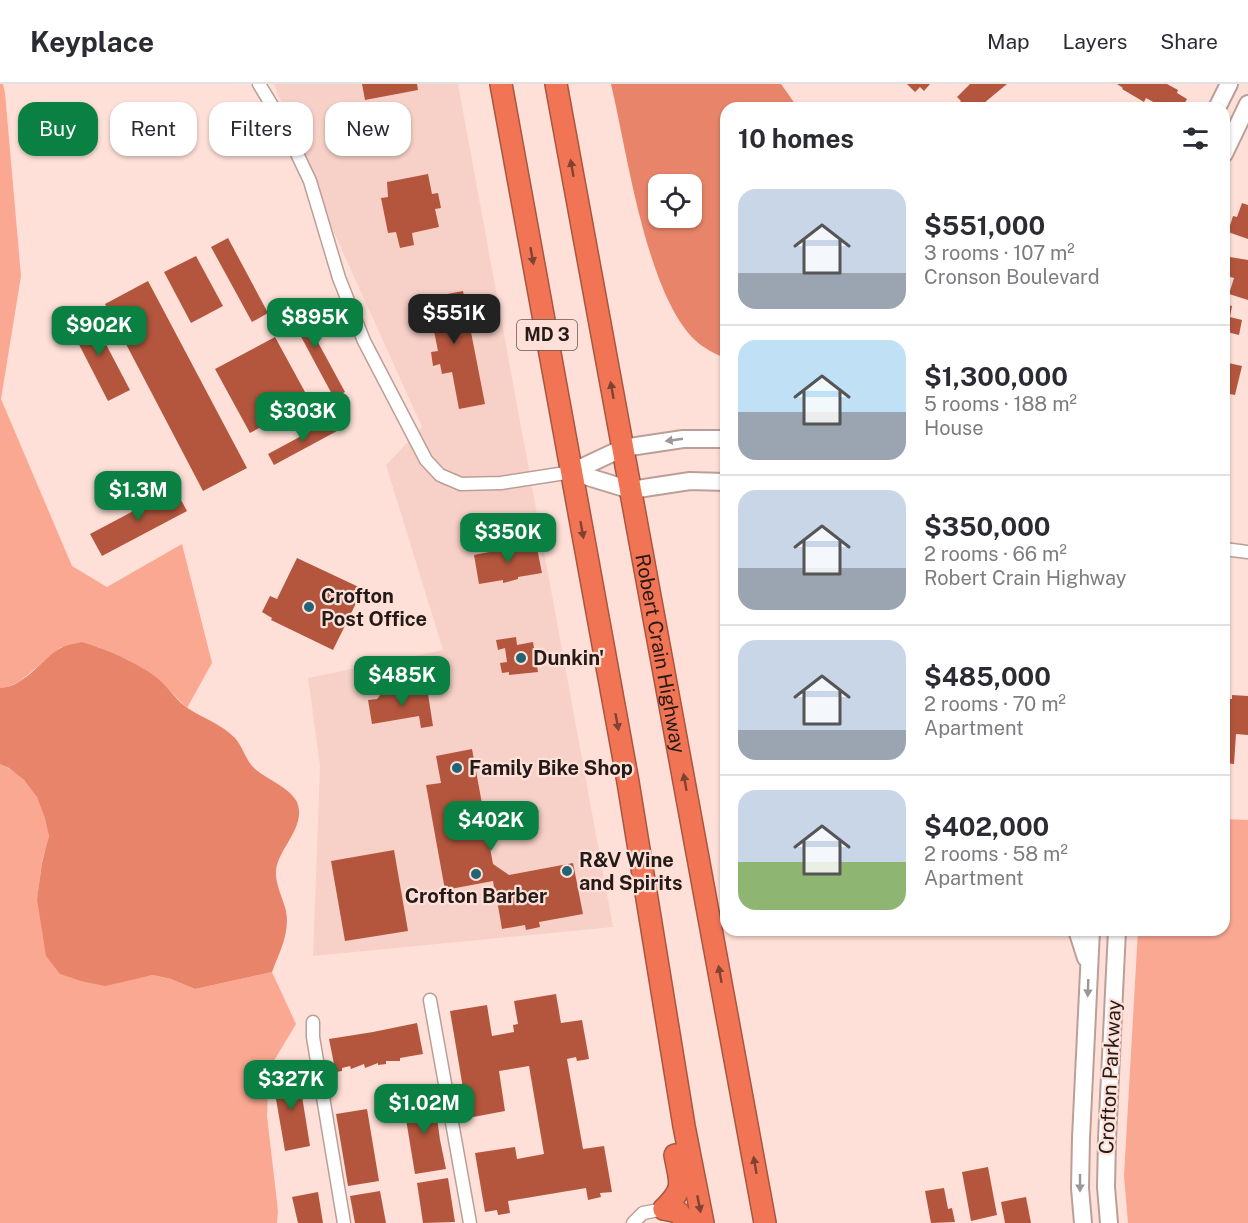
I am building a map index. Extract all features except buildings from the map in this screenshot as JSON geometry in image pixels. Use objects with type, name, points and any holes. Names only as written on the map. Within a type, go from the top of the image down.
[{"type":"highway","name":"MD 3","points":[[501,84],[628,782],[703,1223]]},
{"type":"highway","name":"Robert Crain Highway","points":[[556,84],[765,1223]]},
{"type":"highway","points":[[652,928],[660,1068],[680,1183],[678,1196],[664,1209]]},
{"type":"highway","points":[[664,1209],[678,1212],[687,1223]]},
{"type":"street","points":[[259,84],[282,122],[306,173],[350,308],[364,341],[426,460],[440,475],[461,484],[501,483],[572,472],[623,448],[683,439],[720,439]]},
{"type":"street","points":[[1220,102],[1229,84]]},
{"type":"street","points":[[1230,142],[1248,104]]},
{"type":"street","points":[[572,472],[631,490],[690,481],[720,482]]},
{"type":"street","points":[[1230,550],[1248,552]]},
{"type":"street","points":[[1079,936],[1089,965]]},
{"type":"street","name":"Crofton Parkway","points":[[1083,1223],[1080,1188],[1091,936]]},
{"type":"street","name":"Crofton Parkway","points":[[1109,1223],[1106,1187],[1107,1139],[1117,936]]},
{"type":"street","points":[[430,999],[470,1223]]},
{"type":"street","points":[[313,1022],[344,1223]]},
{"type":"street","points":[[633,1223],[642,1213],[664,1209]]},
{"type":"shaded area","points":[[0,84],[3,84],[5,93],[21,276],[1,399],[72,566],[107,587],[182,544],[212,663],[187,708],[157,678],[128,660],[98,647],[61,647],[19,682],[0,688]]},
{"type":"shaded area","points":[[274,84],[458,84],[613,927],[313,956],[320,766],[308,678],[443,650],[386,465],[422,427],[331,226],[303,156],[313,156],[313,102],[281,102]]},
{"type":"shaded area","points":[[611,84],[781,84],[794,102],[720,102],[720,356],[695,340],[678,318],[663,290],[641,220]]},
{"type":"shaded area","points":[[82,642],[121,656],[156,677],[184,706],[218,725],[235,738],[255,769],[284,788],[297,802],[298,820],[276,871],[286,911],[287,927],[272,972],[195,989],[171,979],[153,975],[105,986],[60,974],[46,956],[37,899],[42,863],[49,836],[37,797],[24,780],[0,764],[0,688],[8,687],[24,679],[61,648]]},
{"type":"shaded area","points":[[0,764],[27,783],[40,802],[47,823],[49,837],[42,862],[37,900],[129,980],[153,975],[171,979],[195,989],[272,972],[296,1024],[269,1069],[267,1116],[278,1211],[277,1223],[0,1223]]},
{"type":"shaded area","points":[[1230,819],[1248,820],[1248,1223],[1128,1223],[1124,1176],[1138,936],[1230,936]]},
{"type":"place","name":"Crofton Post Office","points":[[309,607]]},
{"type":"place","name":"Dunkin'","points":[[521,658]]},
{"type":"place","name":"Family Bike Shop","points":[[457,768]]},
{"type":"place","name":"R&V Wine and Spirits","points":[[567,871]]},
{"type":"place","name":"Crofton Barber","points":[[476,874]]}]
